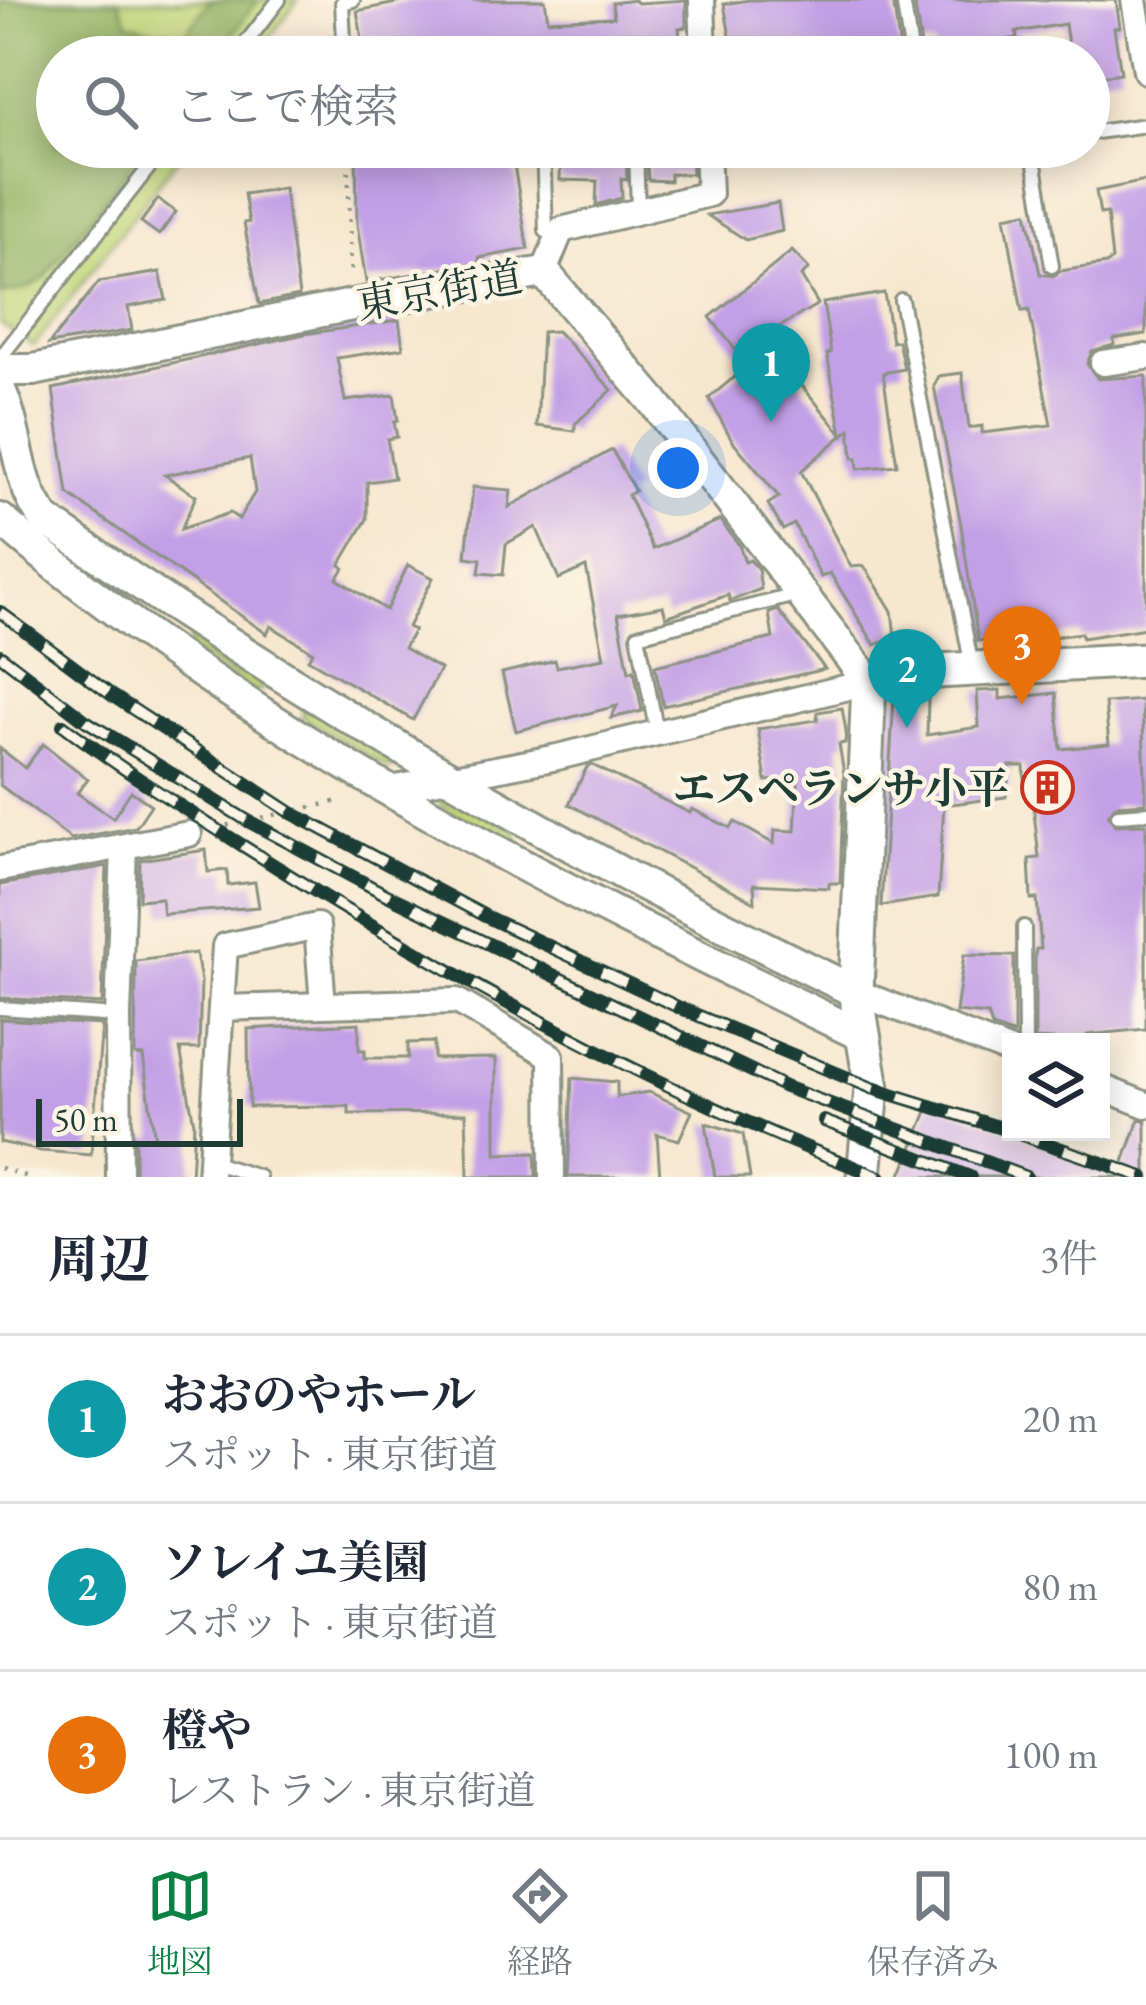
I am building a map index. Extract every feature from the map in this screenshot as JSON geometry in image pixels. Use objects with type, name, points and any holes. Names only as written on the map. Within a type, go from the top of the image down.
[{"type":"main road","points":[[864,1177],[872,1088],[856,992],[869,682],[900,673],[1146,660]]},
{"type":"street","points":[[702,0],[703,36]]},
{"type":"street","points":[[1146,0],[1134,0],[1146,71]]},
{"type":"street","points":[[544,272],[561,230],[709,194],[708,168]]},
{"type":"street","name":"東京街道","points":[[0,370],[33,370],[352,305],[544,272],[653,401],[869,682]]},
{"type":"street","points":[[1103,363],[1146,357]]},
{"type":"street","points":[[0,390],[12,416],[34,506],[45,519],[182,615],[303,693],[668,900],[856,992],[1002,1049]]},
{"type":"street","points":[[0,519],[137,627],[391,790],[667,942],[861,1035]]},
{"type":"street","points":[[391,790],[869,682]]},
{"type":"street","points":[[0,869],[189,833]]},
{"type":"street","points":[[119,1177],[124,847]]},
{"type":"street","points":[[211,1170],[225,946],[317,926],[323,1005]]},
{"type":"street","points":[[222,1008],[457,1001],[551,1056],[552,1177]]},
{"type":"street","points":[[1110,1091],[1146,1105]]},
{"type":"lane","points":[[251,36],[279,0]]},
{"type":"lane","points":[[344,36],[342,3],[353,0]]},
{"type":"lane","points":[[903,0],[909,36]]},
{"type":"lane","points":[[1110,130],[1146,125]]},
{"type":"lane","points":[[0,358],[149,168]]},
{"type":"lane","points":[[544,168],[546,231],[561,230]]},
{"type":"lane","points":[[637,168],[638,211]]},
{"type":"lane","points":[[1036,168],[1052,266]]},
{"type":"lane","points":[[901,300],[972,668]]},
{"type":"lane","points":[[658,733],[638,635],[801,593]]},
{"type":"lane","points":[[1118,815],[1146,813]]},
{"type":"lane","points":[[1024,927],[1025,1033]]},
{"type":"lane","points":[[0,1008],[118,1016]]},
{"type":"lane","points":[[211,1170],[259,1177]]},
{"type":"path","points":[[349,168],[352,305]]},
{"type":"path","points":[[189,833],[391,790]]},
{"type":"path","points":[[0,1168],[29,1177]]},
{"type":"green space","points":[[0,0],[298,0],[271,36],[36,36],[36,168],[170,168],[34,346],[0,324]]},
{"type":"green space","points":[[0,0],[118,0],[128,23],[175,36],[36,36],[36,168],[129,168],[44,278],[28,288],[2,294]]},
{"type":"green space","points":[[211,0],[258,0],[230,36],[184,36]]},
{"type":"green space","points":[[198,635],[264,679],[262,690],[254,692],[188,648],[191,636]]},
{"type":"green space","points":[[310,707],[395,759],[393,768],[304,718],[302,712]]},
{"type":"green space","points":[[448,792],[517,830],[517,841],[511,843],[440,806],[442,794]]},
{"type":"building","points":[[411,0],[545,0],[548,20],[614,17],[612,3],[686,0],[686,27],[679,28],[680,36],[362,36],[357,11]]},
{"type":"building","points":[[893,0],[898,36],[730,36],[724,4]]},
{"type":"building","points":[[914,0],[1116,0],[1120,27],[1114,28],[1121,73],[1110,75],[1110,36],[1067,36],[1065,24],[1016,32],[1017,36],[919,36]]},
{"type":"building","points":[[356,168],[514,168],[528,249],[479,258],[480,263],[366,282],[357,224]]},
{"type":"building","points":[[560,168],[627,168],[627,180],[621,179],[622,198],[596,205],[597,181],[560,180]]},
{"type":"building","points":[[647,168],[692,168],[692,174],[670,174],[670,181],[648,180]]},
{"type":"building","points":[[1146,181],[1146,334],[1114,339],[1114,345],[1092,351],[1087,364],[1098,379],[1146,376],[1146,628],[1082,638],[1081,633],[1045,638],[1044,629],[978,641],[934,386],[939,376],[962,373],[969,428],[982,426],[982,433],[1051,425],[1029,310],[1022,311],[1005,216],[1027,212],[1040,274],[1053,276],[1106,264],[1112,260],[1107,213],[1100,214],[1096,191]]},
{"type":"building","points":[[284,188],[299,296],[259,304],[244,223],[249,222],[244,194]]},
{"type":"building","points":[[158,199],[176,212],[159,235],[141,222]]},
{"type":"building","points":[[778,203],[782,231],[746,240],[707,215]]},
{"type":"building","points":[[792,251],[809,269],[801,276],[818,304],[737,352],[710,317]]},
{"type":"building","points":[[160,272],[166,300],[128,307],[132,330],[49,344],[99,282]]},
{"type":"building","points":[[884,293],[892,342],[898,341],[904,369],[883,373],[897,465],[858,469],[850,429],[801,471],[851,567],[867,570],[892,611],[895,636],[875,645],[830,573],[821,577],[794,524],[783,530],[768,504],[779,497],[732,440],[709,398],[744,369],[782,362],[842,434],[823,303]]},
{"type":"building","points":[[399,320],[403,348],[337,358],[345,401],[394,395],[398,421],[394,422],[397,437],[387,439],[394,478],[367,482],[367,519],[337,579],[386,610],[408,565],[433,578],[408,627],[414,630],[404,648],[440,669],[413,720],[308,659],[313,652],[271,626],[267,634],[68,494],[53,389],[305,334]],"holes":[[[250,458],[255,492],[239,519],[230,513],[181,529],[196,496],[165,475]]]},
{"type":"building","points":[[557,331],[612,390],[575,424],[575,431],[537,426],[542,332]]},
{"type":"building","points":[[612,450],[635,491],[628,495],[653,549],[720,520],[745,562],[750,560],[758,569],[761,589],[666,617],[663,606],[618,614],[642,711],[611,718],[617,706],[516,731],[502,673],[555,660],[557,667],[604,658],[586,567],[559,579],[536,527],[506,544],[503,575],[479,573],[481,559],[466,557],[473,487],[511,490],[509,507]]},
{"type":"building","points":[[778,610],[825,669],[663,706],[655,666],[773,638],[769,613]]},
{"type":"building","points":[[1000,690],[1000,699],[1056,693],[1061,749],[1109,744],[1105,703],[1142,700],[1146,803],[1116,805],[1108,815],[1115,825],[1146,824],[1146,1029],[1035,1033],[1035,956],[1036,949],[1041,949],[1029,859],[1039,858],[1024,766],[1010,766],[1006,797],[944,805],[938,897],[881,906],[894,698],[928,699],[927,735],[979,727],[977,691]]},
{"type":"building","points":[[842,708],[846,731],[845,743],[839,744],[844,774],[840,883],[829,883],[829,888],[754,884],[755,902],[569,804],[592,765],[690,813],[692,809],[730,828],[735,822],[774,844],[775,830],[795,831],[798,779],[766,781],[758,729],[817,720],[818,712]]},
{"type":"building","points":[[43,744],[88,779],[77,793],[113,818],[131,791],[151,805],[136,827],[71,839],[0,785],[0,748],[25,768]]},
{"type":"building","points":[[206,850],[208,872],[227,870],[228,885],[255,882],[259,907],[163,914],[161,898],[139,900],[140,860]]},
{"type":"building","points":[[107,866],[102,1004],[0,998],[0,885]]},
{"type":"building","points":[[196,953],[201,981],[199,1049],[180,1049],[194,1123],[191,1177],[135,1177],[135,1138],[155,1139],[143,1056],[135,1055],[136,961]]},
{"type":"building","points":[[964,955],[1014,956],[1014,1033],[992,1027],[988,1015],[956,1012]]},
{"type":"building","points":[[0,1019],[102,1025],[91,1155],[0,1142]]},
{"type":"building","points":[[359,1023],[359,1050],[365,1050],[365,1058],[408,1058],[408,1043],[434,1042],[434,1059],[496,1058],[496,1154],[535,1153],[536,1177],[468,1177],[466,1113],[349,1114],[349,1106],[249,1107],[248,1029]]},
{"type":"building","points":[[572,1078],[617,1082],[617,1097],[649,1092],[692,1112],[679,1140],[657,1134],[660,1177],[568,1177]]},
{"type":"building","points":[[931,1102],[1002,1127],[1002,1141],[1040,1141],[1121,1170],[1139,1120],[1146,1121],[1146,1177],[900,1177]]},
{"type":"building","points":[[706,1123],[743,1134],[750,1177],[715,1177]]},
{"type":"railway","points":[[0,612],[113,696],[290,812],[485,916],[680,1008],[872,1088],[1002,1128]]},
{"type":"railway","points":[[0,655],[86,721],[248,821],[385,894],[785,1087],[1026,1177]]},
{"type":"railway","points":[[63,725],[275,866],[495,996],[723,1112],[880,1177]]},
{"type":"railway","points":[[824,1121],[970,1177]]},
{"type":"railway","points":[[1039,1141],[1143,1177]]},
{"type":"place","name":"おおのやホール","points":[[771,422]]},
{"type":"place","name":"橙や","points":[[1022,705]]},
{"type":"place","name":"ソレイユ美園","points":[[907,728]]},
{"type":"place","name":"エスペランサ小平","points":[[1048,788]]}]
